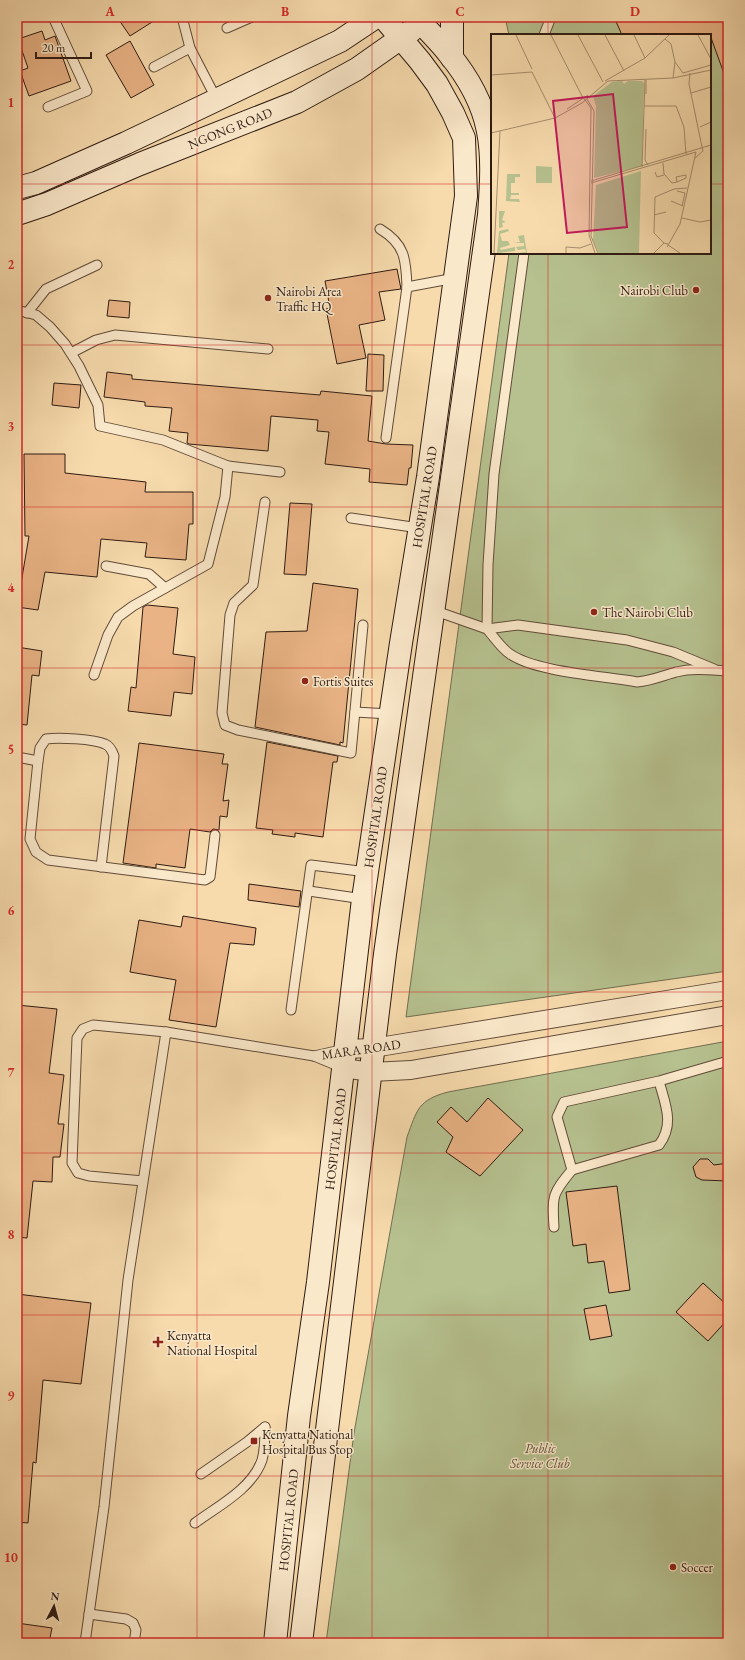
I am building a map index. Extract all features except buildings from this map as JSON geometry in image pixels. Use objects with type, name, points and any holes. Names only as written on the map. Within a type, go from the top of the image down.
[{"type":"street","points":[[22,213],[17,187],[36,183],[218,100],[340,41],[376,17]]},
{"type":"street","name":"HOSPITAL ROAD","points":[[275,1643],[299,1416],[318,1282],[363,899],[390,714],[420,528],[466,196],[464,138],[453,113],[437,84],[383,17]]},
{"type":"street","points":[[452,17],[452,58]]},
{"type":"street","name":"HOSPITAL ROAD","points":[[300,1643],[385,954],[489,215],[491,181],[490,136],[483,112],[478,98],[452,58],[423,19]]},
{"type":"street","name":"NGONG ROAD","points":[[22,213],[296,102],[357,69],[400,38],[423,19]]},
{"type":"street","name":"MARA ROAD","points":[[344,1058],[373,1048],[728,990]]},
{"type":"street","name":"MARA ROAD","points":[[344,1058],[371,1072],[412,1070],[728,1015]]},
{"type":"lane","points":[[48,107],[87,91],[53,17]]},
{"type":"lane","points":[[182,17],[190,48],[218,100]]},
{"type":"lane","points":[[226,28],[252,17]]},
{"type":"lane","points":[[544,34],[551,17]]},
{"type":"lane","points":[[154,67],[190,48]]},
{"type":"lane","points":[[380,229],[392,236],[400,245],[407,267],[407,287],[386,438]]},
{"type":"lane","points":[[524,254],[494,474],[488,566],[487,629],[510,654],[529,664],[544,667],[637,682],[652,680],[675,672],[693,669],[728,671]]},
{"type":"lane","points":[[27,313],[46,289],[97,265]]},
{"type":"lane","points":[[407,287],[455,278]]},
{"type":"lane","points":[[17,310],[36,315],[50,327],[71,353],[98,404],[100,426],[163,440],[228,466],[280,472]]},
{"type":"lane","points":[[71,353],[96,340],[115,335],[268,349]]},
{"type":"lane","points":[[94,675],[108,635],[118,617],[133,606],[208,564],[225,497],[228,466]]},
{"type":"lane","points":[[265,502],[253,585],[234,603],[230,615],[222,713],[225,725],[238,730],[351,753],[363,625]]},
{"type":"lane","points":[[351,518],[420,528]]},
{"type":"lane","points":[[106,566],[149,574],[165,588]]},
{"type":"lane","points":[[433,610],[487,629],[518,625],[627,640],[673,652],[716,670]]},
{"type":"lane","points":[[355,712],[390,714]]},
{"type":"lane","points":[[101,867],[114,756],[112,749],[105,744],[57,737],[46,739],[40,748],[30,839],[36,852],[48,860],[101,867],[205,880],[210,877],[212,870],[215,835]]},
{"type":"lane","points":[[17,757],[38,761]]},
{"type":"lane","points":[[291,1010],[309,891],[311,865],[367,872]]},
{"type":"lane","points":[[309,891],[363,899]]},
{"type":"lane","points":[[143,1181],[89,1176],[78,1172],[72,1163],[77,1038],[83,1029],[93,1025],[166,1032],[314,1056]]},
{"type":"lane","points":[[85,1643],[104,1506],[128,1280],[166,1032]]},
{"type":"lane","name":"MARA ROAD","points":[[314,1056],[344,1058]]},
{"type":"lane","name":"MARA ROAD","points":[[314,1056],[344,1058]]},
{"type":"lane","points":[[572,1170],[556,1116],[564,1102],[659,1081],[728,1062]]},
{"type":"lane","points":[[554,1227],[552,1202],[561,1183],[572,1170],[659,1145],[666,1135],[669,1120],[659,1081]]},
{"type":"lane","points":[[195,1523],[237,1492],[254,1477],[262,1460],[265,1427],[247,1442],[201,1474]]},
{"type":"lane","points":[[89,1614],[126,1619],[133,1622],[136,1630],[134,1643]]},
{"type":"green space","name":"The Nairobi Club","points":[[505,17],[728,17],[728,971],[406,1017],[509,254],[711,254],[711,34],[509,34]]},
{"type":"green space","name":"Public Service Club","points":[[728,1041],[728,1643],[326,1643],[354,1433],[407,1137],[416,1113],[420,1107],[430,1099],[448,1092]]},
{"type":"place","name":"Nairobi Club","points":[[696,290]]},
{"type":"place","name":"Nairobi Area Traffic HQ","points":[[268,298]]},
{"type":"place","name":"The Nairobi Club","points":[[594,612]]},
{"type":"place","name":"Fortis Suites","points":[[305,681]]},
{"type":"place","name":"Kenyatta National Hospital","points":[[158,1342]]},
{"type":"place","name":"Kenyatta National Hospital Bus Stop","points":[[254,1441]]},
{"type":"place","name":"Soccer","points":[[673,1567]]}]
